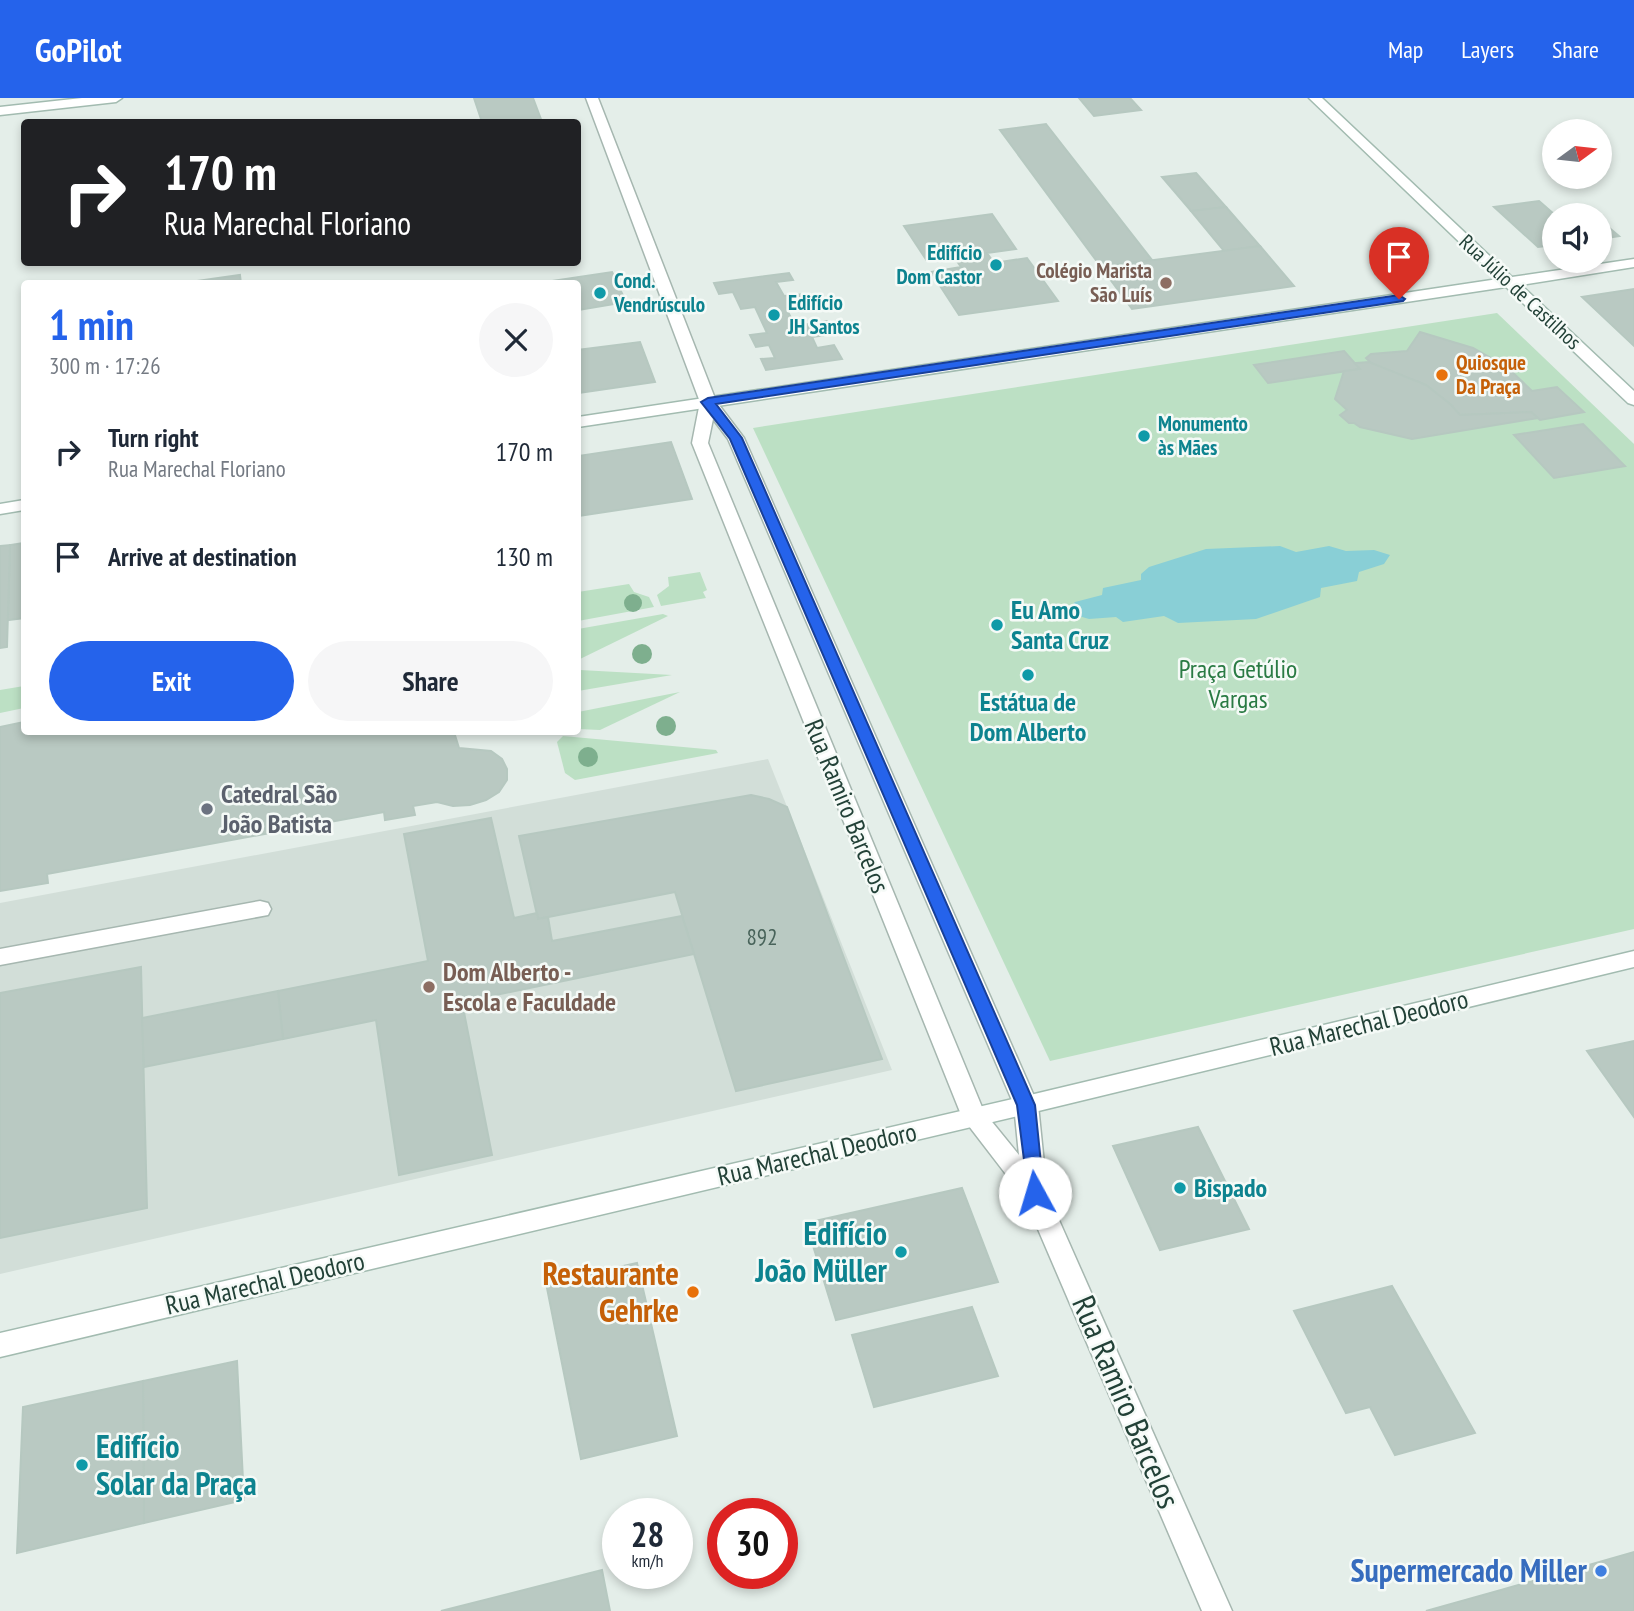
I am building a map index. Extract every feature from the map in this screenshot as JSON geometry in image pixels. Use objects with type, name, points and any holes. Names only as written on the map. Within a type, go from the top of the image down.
[{"type":"street","points":[[0,111],[116,98]]},
{"type":"street","name":"Rua Ramiro Barcelos","points":[[592,98],[708,402],[736,438],[1026,1105],[1035,1193]]},
{"type":"street","name":"Rua Júlio de Castilhos","points":[[1315,98],[1634,400]]},
{"type":"street","points":[[581,422],[1634,263]]},
{"type":"street","name":"Rua Ramiro Barcelos","points":[[708,402],[700,443],[974,1117],[1035,1193],[1217,1611]]},
{"type":"street","points":[[0,509],[21,506]]},
{"type":"street","points":[[0,957],[260,909]]},
{"type":"street","name":"Rua Marechal Deodoro","points":[[0,1345],[1026,1105],[1634,959]]},
{"type":"shaded area","name":"Dom Alberto - Escola e Faculdade","points":[[768,759],[892,1070],[0,1274],[0,903]]},
{"type":"green space","name":"Praça Getúlio Vargas","points":[[1497,313],[1634,444],[1634,929],[1050,1061],[753,428]]},
{"type":"green space","points":[[700,572],[707,590],[703,592],[706,598],[661,606],[657,595],[669,586],[668,577]]},
{"type":"green space","points":[[629,584],[634,592],[649,597],[654,607],[581,620],[581,592]]},
{"type":"green space","points":[[663,614],[668,616],[581,659],[581,628]]},
{"type":"green space","points":[[581,670],[672,675],[581,690]]},
{"type":"green space","points":[[21,686],[21,709],[0,713],[0,690]]},
{"type":"green space","points":[[680,692],[600,730],[581,729],[581,711]]},
{"type":"green space","points":[[563,736],[716,750],[718,753],[575,780],[565,773],[557,742]]},
{"type":"water","points":[[1280,546],[1296,552],[1329,546],[1346,551],[1374,550],[1390,555],[1384,564],[1359,572],[1357,581],[1321,588],[1320,597],[1256,619],[1178,623],[1164,616],[1123,622],[1116,617],[1089,619],[1065,612],[1075,602],[1102,595],[1103,588],[1141,580],[1141,574],[1149,567],[1206,549]]},
{"type":"building","points":[[474,98],[533,98],[541,119],[481,119]]},
{"type":"building","points":[[1079,98],[1130,98],[1141,110],[1094,116]]},
{"type":"building","points":[[1046,124],[1152,260],[1101,267],[1000,130]]},
{"type":"building","points":[[1196,173],[1226,207],[1191,211],[1162,177]]},
{"type":"building","points":[[1539,201],[1542,204],[1542,246],[1538,247],[1494,207]]},
{"type":"building","points":[[1226,207],[1260,246],[1224,251],[1191,211]]},
{"type":"building","name":"Edifício Dom Castor","points":[[992,214],[1016,249],[987,253],[994,263],[1027,258],[1058,301],[959,315],[931,272],[961,267],[954,257],[927,261],[904,226]]},
{"type":"building","points":[[1260,246],[1294,286],[1132,309],[1101,267]]},
{"type":"building","name":"Cond. Vendrúsculo","points":[[612,272],[626,302],[581,310],[581,280],[559,280]]},
{"type":"building","name":"Edifício JH Santos","points":[[789,273],[793,280],[776,282],[784,296],[804,294],[810,305],[786,308],[795,326],[827,321],[833,334],[812,337],[817,348],[834,345],[842,359],[766,370],[761,359],[775,358],[769,345],[756,347],[750,335],[767,333],[755,307],[741,309],[733,292],[719,294],[714,283]]},
{"type":"building","points":[[240,275],[241,280],[204,280]]},
{"type":"building","points":[[1634,289],[1634,346],[1582,297]]},
{"type":"building","points":[[1420,332],[1473,348],[1507,367],[1532,391],[1557,387],[1584,412],[1540,420],[1531,412],[1460,415],[1426,385],[1372,364],[1366,358],[1371,354],[1407,351]]},
{"type":"building","points":[[640,342],[655,382],[581,393],[581,350]]},
{"type":"building","points":[[1344,351],[1360,369],[1268,383],[1254,365]]},
{"type":"building","points":[[1369,362],[1426,385],[1460,415],[1531,412],[1538,418],[1412,439],[1360,427],[1349,423],[1340,415],[1347,410],[1335,399],[1344,371],[1360,369],[1355,363]]},
{"type":"building","points":[[1583,424],[1625,466],[1554,478],[1514,435]]},
{"type":"building","points":[[671,442],[692,499],[581,516],[581,456]]},
{"type":"building","points":[[21,543],[21,618],[8,620],[10,545]]},
{"type":"building","points":[[10,545],[7,647],[0,648],[0,546]]},
{"type":"building","name":"Catedral São João Batista","points":[[21,723],[21,735],[455,735],[459,748],[491,751],[502,759],[507,769],[507,780],[499,792],[470,805],[453,806],[437,802],[413,806],[415,815],[385,820],[384,812],[47,874],[48,883],[0,891],[0,727]]},
{"type":"building","points":[[751,795],[787,807],[882,1059],[736,1091],[675,892],[538,919],[519,836]]},
{"type":"building","points":[[491,818],[514,918],[537,913],[538,919],[548,917],[552,941],[682,916],[694,954],[462,1002],[492,1155],[399,1175],[376,1020],[283,1039],[278,991],[428,961],[404,834]]},
{"type":"building","points":[[141,967],[147,1208],[0,1238],[0,993]]},
{"type":"building","points":[[278,991],[283,1039],[144,1067],[142,1018]]},
{"type":"building","points":[[1634,1041],[1634,1117],[1587,1051]]},
{"type":"building","name":"Bispado","points":[[1198,1127],[1249,1229],[1160,1250],[1113,1146]]},
{"type":"building","name":"Edifício João Müller","points":[[962,1188],[998,1282],[836,1320],[806,1223]]},
{"type":"building","points":[[637,1263],[677,1436],[581,1459],[546,1283]]},
{"type":"building","points":[[1392,1286],[1475,1433],[1395,1455],[1370,1407],[1346,1413],[1294,1311]]},
{"type":"building","points":[[972,1307],[998,1376],[874,1407],[852,1335]]},
{"type":"building","points":[[237,1361],[244,1500],[144,1523],[143,1381]]},
{"type":"building","name":"Edifício Solar da Praça","points":[[143,1381],[144,1523],[17,1553],[23,1407]]},
{"type":"building","name":"Supermercado Miller","points":[[1634,1552],[1634,1611],[1426,1611],[1501,1590]]},
{"type":"building","points":[[602,1570],[602,1589],[606,1589],[610,1611],[441,1611]]},
{"type":"place","name":"Edifício Dom Castor","points":[[996,265]]},
{"type":"place","name":"Colégio Marista São Luís","points":[[1166,283]]},
{"type":"place","name":"Cond. Vendrúsculo","points":[[600,293]]},
{"type":"place","name":"Edifício JH Santos","points":[[774,315]]},
{"type":"place","name":"Quiosque Da Praça","points":[[1442,375]]},
{"type":"place","name":"Monumento às Mães","points":[[1144,436]]},
{"type":"place","name":"Eu Amo Santa Cruz","points":[[997,625]]},
{"type":"place","name":"Estátua de Dom Alberto","points":[[1028,675]]},
{"type":"place","name":"Catedral São João Batista","points":[[207,809]]},
{"type":"place","name":"Dom Alberto - Escola e Faculdade","points":[[429,987]]},
{"type":"place","name":"Bispado","points":[[1180,1188]]},
{"type":"place","name":"Edifício João Müller","points":[[901,1252]]},
{"type":"place","name":"Restaurante Gehrke","points":[[693,1292]]},
{"type":"place","name":"Edifício Solar da Praça","points":[[82,1465]]},
{"type":"place","name":"Supermercado Miller","points":[[1601,1571]]},
{"type":"route","points":[[1035,1193],[1026,1105],[736,438],[708,402],[1399,299]]}]
